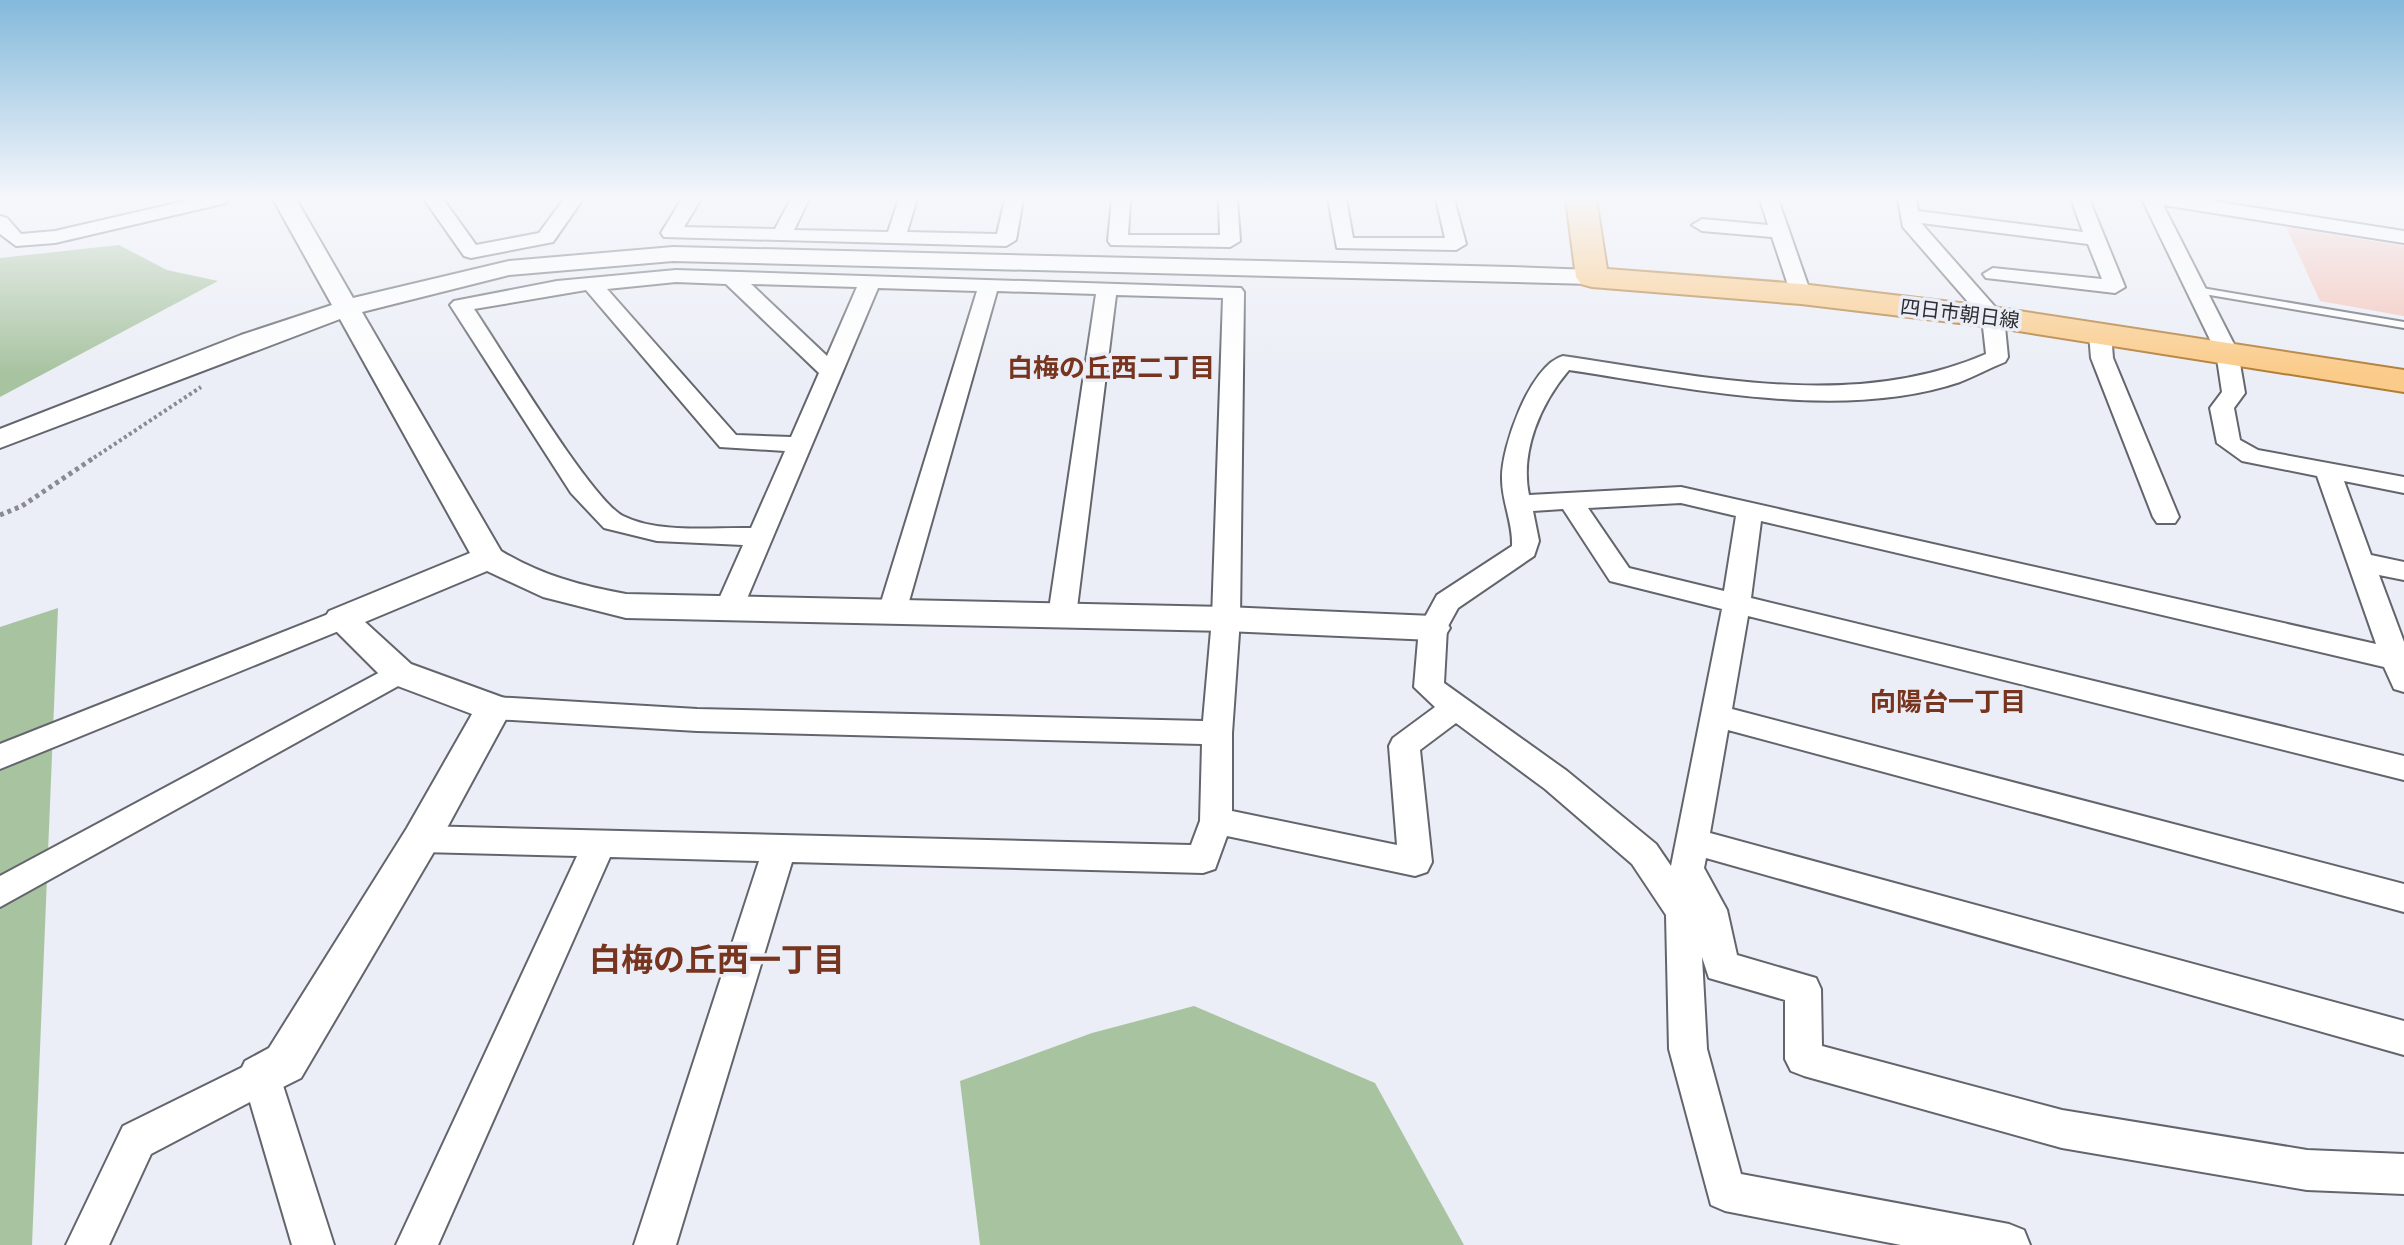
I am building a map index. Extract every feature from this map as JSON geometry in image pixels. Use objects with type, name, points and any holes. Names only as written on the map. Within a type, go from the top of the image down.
[{"type":"main road","points":[[1589,257],[1592,277]]},
{"type":"main road","name":"四日市朝日線","points":[[1592,277],[1801,294],[1993,317],[2404,381]]},
{"type":"street","points":[[316,257],[489,558],[521,579],[567,596],[626,606],[1226,619],[1433,628]]},
{"type":"street","points":[[0,439],[344,308],[425,285],[512,268],[651,257]]},
{"type":"street","points":[[812,257],[1592,277]]},
{"type":"street","points":[[1789,257],[1801,294]]},
{"type":"street","points":[[1940,257],[1993,317],[1997,357],[1975,370],[1888,390],[1782,391],[1563,363],[1548,380],[1519,445],[1513,481],[1527,537],[1525,550],[1447,602],[1433,628],[1429,687],[1556,780],[1644,854],[1683,912],[1688,1049],[1725,1191],[2009,1245]]},
{"type":"street","points":[[1993,274],[2115,287],[2103,257]]},
{"type":"street","points":[[2180,257],[2227,352],[2234,378],[2234,393],[2222,408],[2229,443],[2251,456],[2404,485]]},
{"type":"street","points":[[421,839],[1203,859],[1216,821],[1217,733],[1226,619],[1234,292],[661,277],[506,294],[461,305],[580,487],[613,522],[657,533],[759,537]]},
{"type":"street","points":[[732,278],[831,372]]},
{"type":"street","points":[[729,608],[870,282]]},
{"type":"street","points":[[591,283],[729,442],[799,444]]},
{"type":"street","points":[[892,612],[989,285]]},
{"type":"street","points":[[1062,616],[1107,288]]},
{"type":"street","points":[[2100,333],[2102,358],[2166,517]]},
{"type":"street","points":[[2327,470],[2402,667]]},
{"type":"street","points":[[1518,504],[1681,495],[2402,667]]},
{"type":"street","points":[[1570,501],[1620,575],[2404,768]]},
{"type":"street","points":[[1749,512],[1736,606],[1687,869],[1710,910],[1722,967],[1803,989],[1804,1059],[2062,1129],[2307,1170],[2404,1174]]},
{"type":"street","points":[[0,757],[489,558]]},
{"type":"street","points":[[2360,562],[2404,571]]},
{"type":"street","points":[[341,619],[399,673],[494,708],[697,720],[1217,733]]},
{"type":"street","points":[[0,893],[399,673]]},
{"type":"street","points":[[1216,821],[1415,862],[1404,746],[1456,707]]},
{"type":"street","points":[[87,1245],[137,1140],[285,1063],[421,839],[494,708]]},
{"type":"street","points":[[1716,716],[2404,898]]},
{"type":"street","points":[[1692,841],[2404,1038]]},
{"type":"street","points":[[417,1245],[599,844]]},
{"type":"street","points":[[655,1245],[780,848]]},
{"type":"street","points":[[261,1076],[313,1245]]},
{"type":"lane","points":[[2196,290],[2404,325]]},
{"type":"path","points":[[0,515],[22,506],[204,386]]},
{"type":"green space","points":[[142,257],[167,270],[218,281],[0,397],[0,258]]},
{"type":"green space","points":[[58,608],[32,1245],[0,1245],[0,627]]},
{"type":"green space","points":[[1194,1006],[1375,1083],[1464,1245],[980,1245],[960,1081],[1092,1033]]},
{"type":"building","points":[[2300,257],[2404,257],[2404,316],[2320,301]]},
{"type":"district","name":"白梅の丘西二丁目","points":[[1111,367]]},
{"type":"district","name":"向陽台一丁目","points":[[1948,701]]},
{"type":"district","name":"白梅の丘西一丁目","points":[[717,959]]}]
